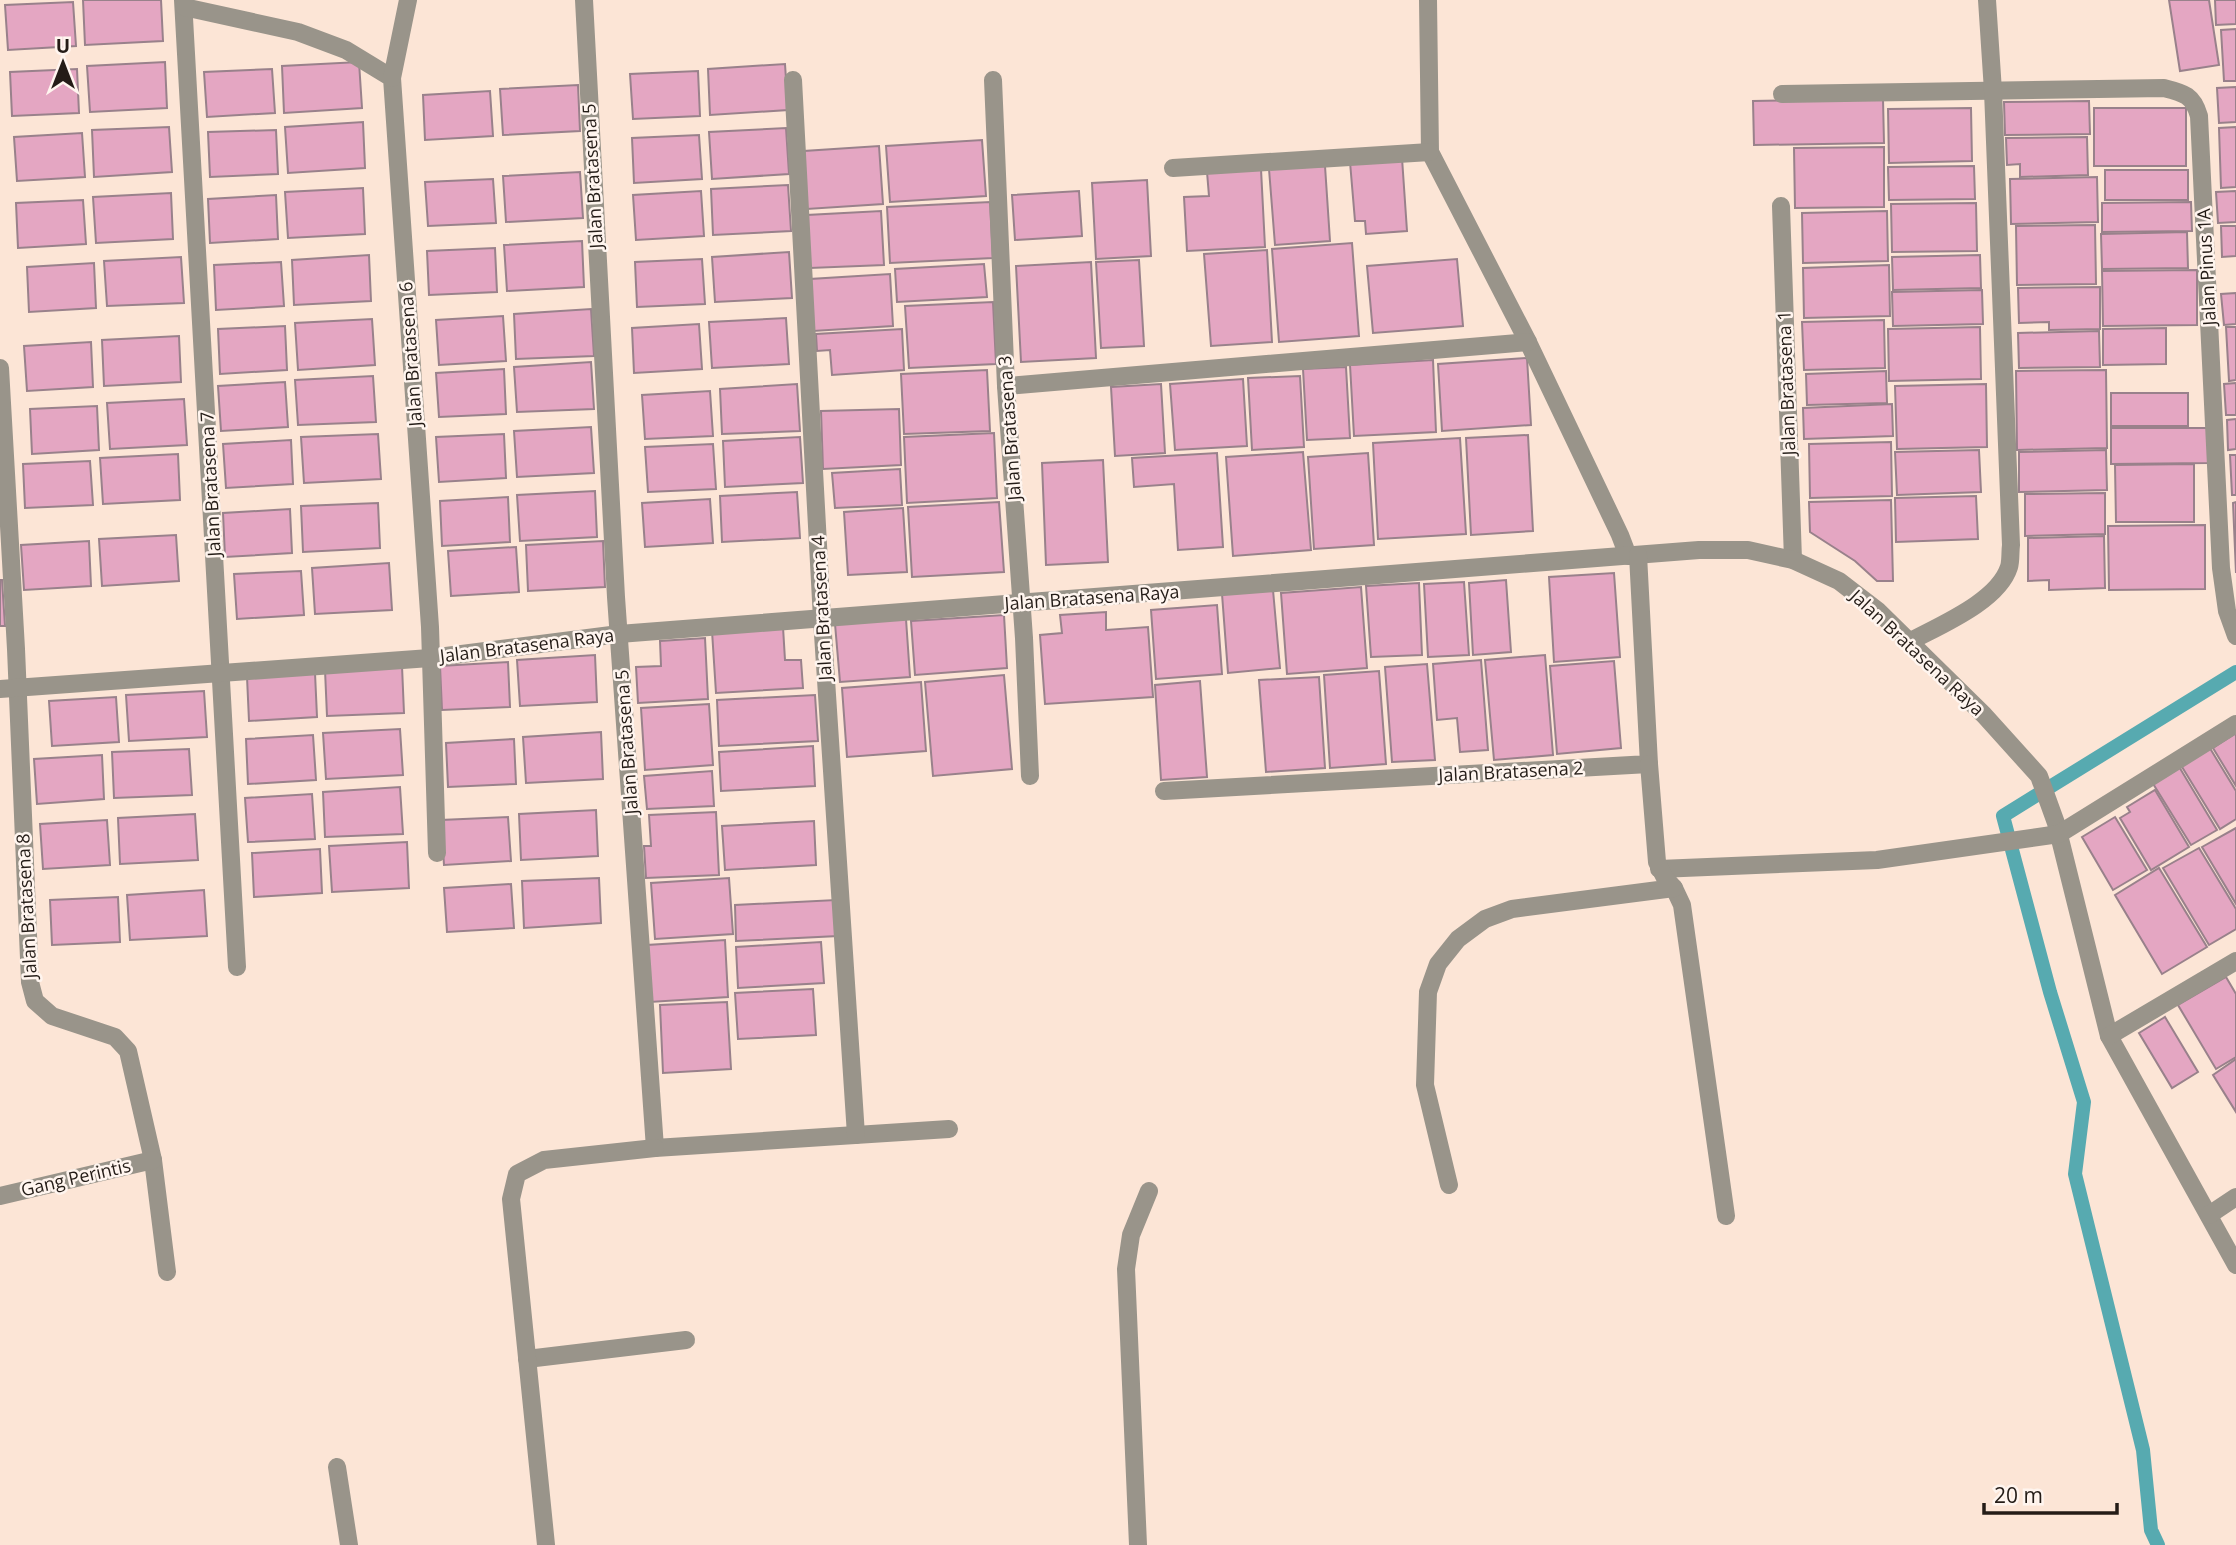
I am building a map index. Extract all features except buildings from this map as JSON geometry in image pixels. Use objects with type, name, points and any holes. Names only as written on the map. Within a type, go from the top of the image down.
[{"type":"street","name":"Jalan Bratasena 6","points":[[408,0],[392,78],[428,600],[437,853]]},
{"type":"street","name":"Jalan Bratasena 5","points":[[584,0],[619,634],[655,1148]]},
{"type":"street","points":[[1428,0],[1430,152],[1528,342],[1620,535],[1633,556],[1648,764],[1659,869],[1674,888],[1682,905],[1726,1216]]},
{"type":"street","points":[[1909,642],[1978,605],[1996,587],[2008,568],[2011,545],[1987,0]]},
{"type":"street","points":[[183,4],[298,32],[346,50],[392,78]]},
{"type":"street","name":"Jalan Bratasena 7","points":[[183,4],[237,967]]},
{"type":"street","name":"Jalan Bratasena 4","points":[[793,80],[822,619],[856,1135]]},
{"type":"street","name":"Jalan Bratasena 3","points":[[993,80],[1006,386],[1022,603],[1030,776]]},
{"type":"street","name":"Jalan Pinus 1A","points":[[1993,91],[2164,88],[2184,93],[2196,105],[2199,116],[2221,568],[2227,611],[2236,636]]},
{"type":"street","points":[[1782,94],[1993,91]]},
{"type":"street","points":[[1172,168],[1430,152]]},
{"type":"street","name":"Jalan Bratasena 1","points":[[1782,206],[1793,560]]},
{"type":"street","points":[[1006,386],[1528,342]]},
{"type":"street","name":"Jalan Bratasena 8","points":[[0,368],[8,688],[30,982],[35,1001],[52,1016],[115,1037],[128,1051],[153,1160],[167,1272]]},
{"type":"street","name":"Jalan Bratasena Raya","points":[[8,688],[430,658],[619,634],[1699,550],[1748,550],[1793,560],[1839,581],[1878,611],[1984,715],[2042,784],[2059,834],[2109,1036],[2236,1265]]},
{"type":"street","points":[[1659,869],[1877,860],[2059,834],[2236,724]]},
{"type":"street","name":"Jalan Bratasena 2","points":[[1164,791],[1648,764]]},
{"type":"street","points":[[1450,1185],[1425,1085],[1428,992],[1438,964],[1458,939],[1485,919],[1512,909],[1674,888]]},
{"type":"street","points":[[2109,1036],[2236,961]]},
{"type":"street","points":[[546,1545],[511,1199],[517,1174],[544,1160],[655,1148],[949,1129]]},
{"type":"street","name":"Gang Perintis","points":[[0,1196],[153,1160]]},
{"type":"street","points":[[1138,1545],[1126,1269],[1131,1235],[1149,1191]]},
{"type":"street","points":[[2209,1215],[2236,1197]]},
{"type":"street","points":[[527,1359],[686,1340]]},
{"type":"street","points":[[337,1466],[348,1545]]},
{"type":"waterway","points":[[2158,1545],[2151,1530],[2143,1450],[2075,1174],[2084,1102],[2050,992],[2003,816],[2236,672]]}]
